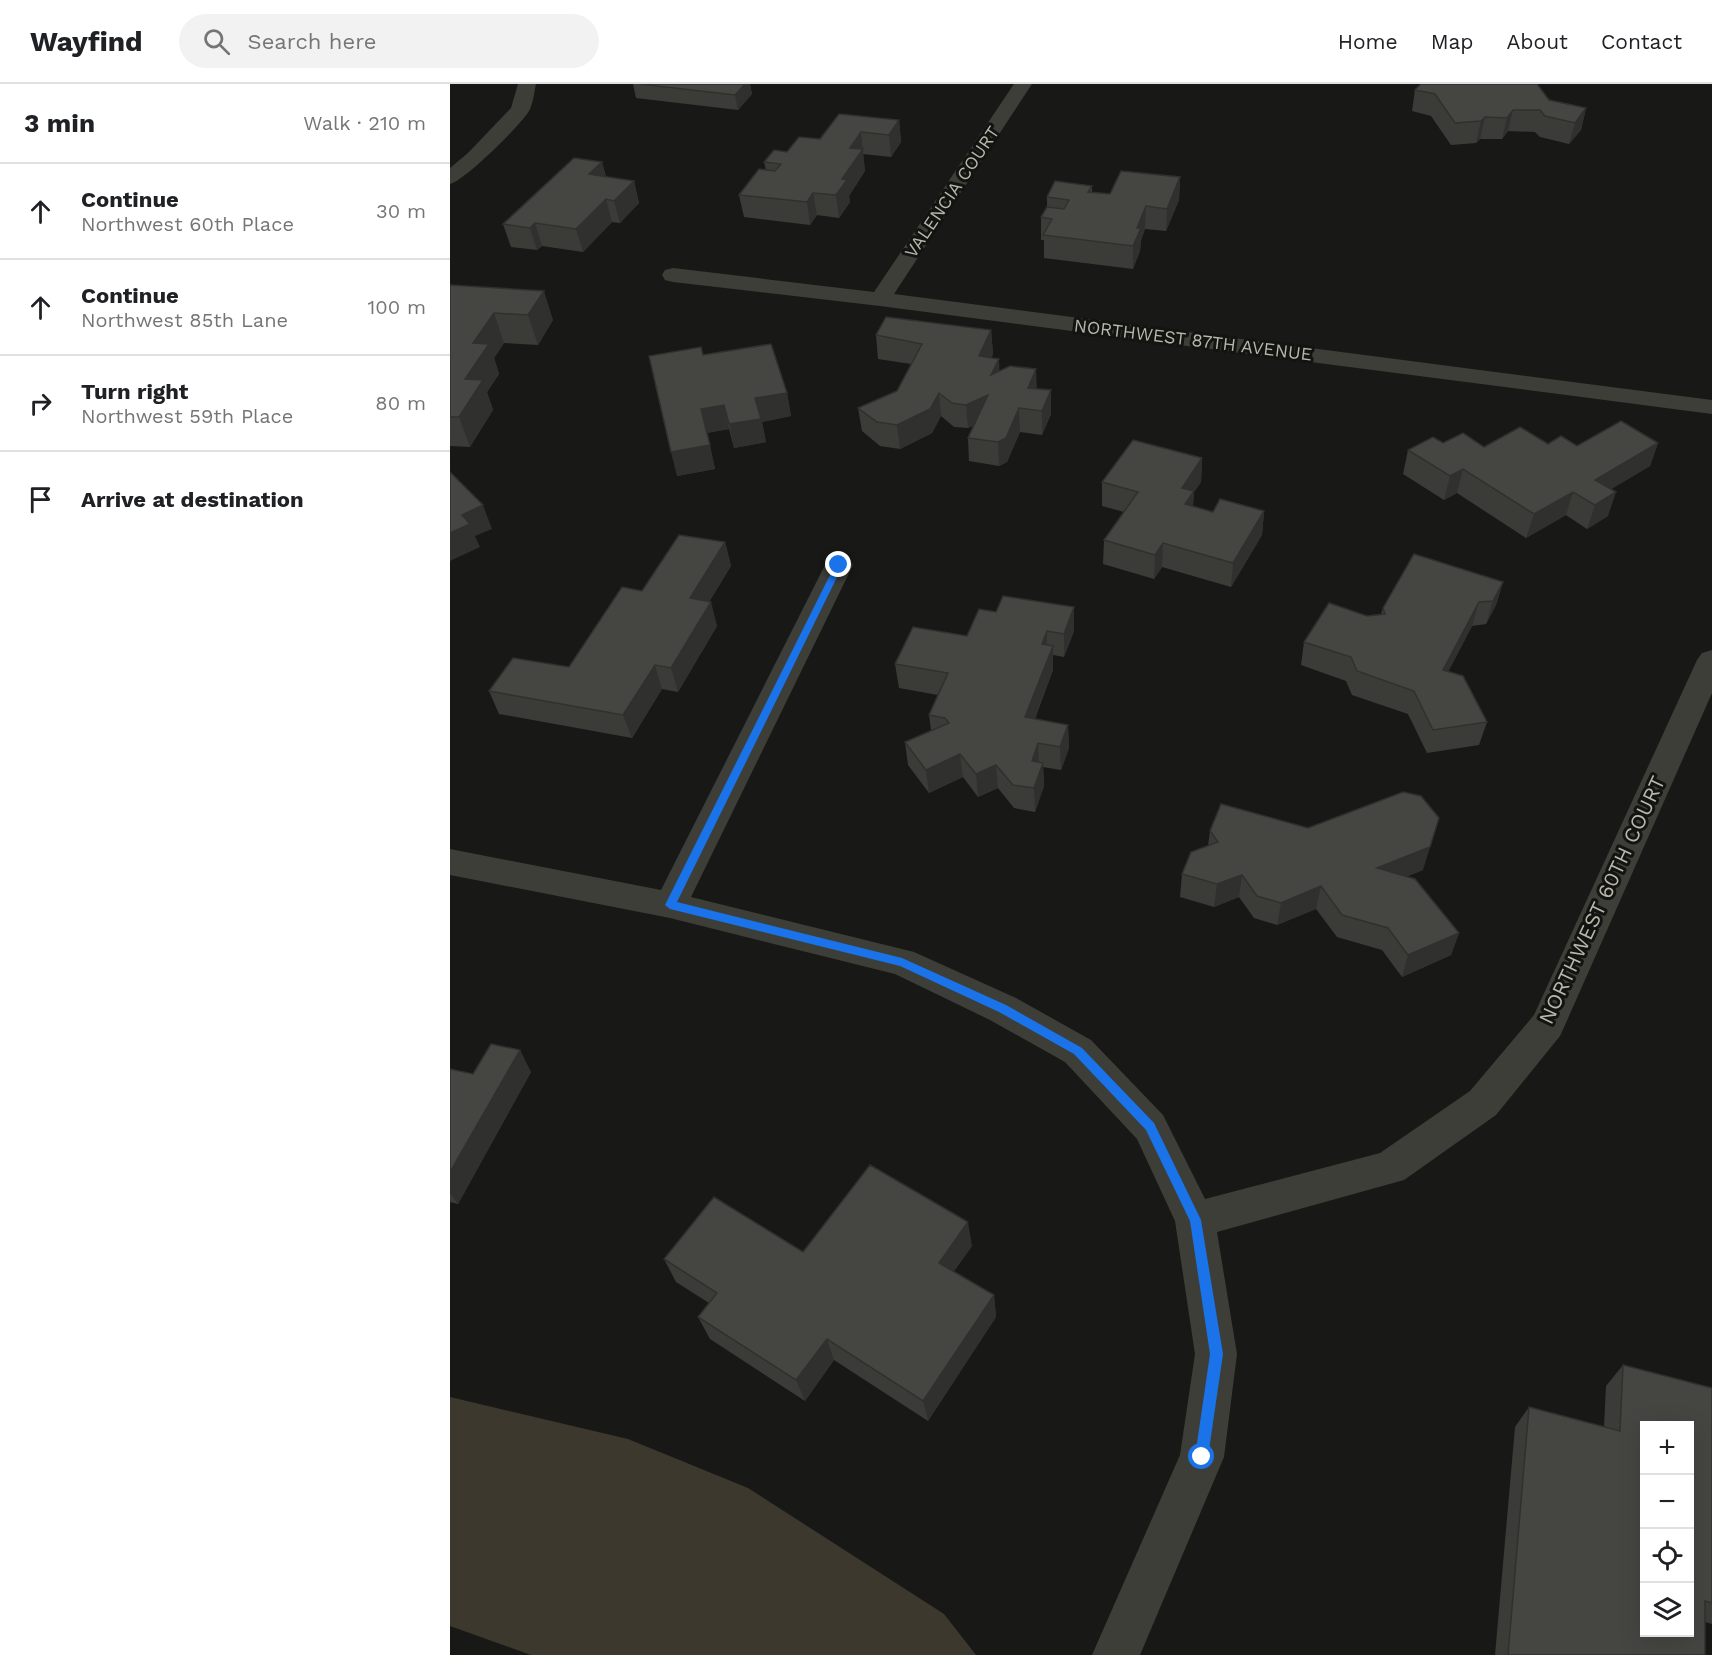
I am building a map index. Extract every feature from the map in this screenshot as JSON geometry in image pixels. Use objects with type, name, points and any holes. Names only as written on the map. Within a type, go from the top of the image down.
[{"type":"street","points":[[450,178],[475,157],[520,110],[527,84]]},
{"type":"street","name":"VALENCIA COURT","points":[[880,299],[1023,84]]},
{"type":"street","name":"NORTHWEST 87TH AVENUE","points":[[673,275],[880,299],[1712,407]]},
{"type":"street","points":[[670,905],[839,565]]},
{"type":"street","name":"NORTHWEST 60TH COURT","points":[[1195,1220],[1390,1168],[1483,1103],[1548,1025],[1712,660]]},
{"type":"street","points":[[450,862],[670,905],[902,962],[1003,1009],[1078,1051],[1150,1127],[1195,1220],[1216,1354],[1202,1457],[1116,1655]]},
{"type":"shaded area","points":[[450,1397],[628,1439],[748,1488],[944,1614],[976,1655],[531,1655],[450,1626]]},
{"type":"building","points":[[640,84],[745,84],[735,95]]},
{"type":"building","points":[[1421,84],[1537,84],[1549,100],[1586,108],[1575,123],[1545,116],[1540,110],[1513,110],[1507,118],[1485,117],[1481,121],[1455,123],[1435,94],[1415,90]]},
{"type":"building","points":[[839,114],[899,120],[889,135],[861,132],[850,148],[863,149],[842,179],[847,180],[836,195],[813,193],[807,202],[739,195],[759,169],[775,171],[781,164],[764,162],[774,150],[787,152],[799,137],[820,139]]},
{"type":"building","points":[[574,158],[602,162],[589,174],[634,181],[614,201],[606,199],[576,229],[535,223],[530,228],[503,224]]},
{"type":"building","points":[[1121,171],[1180,177],[1167,209],[1146,206],[1137,228],[1141,228],[1133,246],[1043,235],[1052,219],[1041,217],[1047,207],[1064,209],[1069,200],[1047,197],[1055,181],[1092,186],[1088,192],[1110,194]]},
{"type":"building","points":[[450,285],[544,291],[528,315],[494,313],[473,343],[489,344],[465,379],[483,380],[459,417],[450,417]]},
{"type":"building","points":[[886,317],[991,330],[979,356],[999,359],[991,375],[1010,366],[1036,369],[1028,388],[1051,390],[1042,411],[1019,408],[1006,438],[998,442],[968,438],[988,395],[966,405],[952,403],[939,393],[930,409],[897,425],[877,422],[858,408],[897,391],[922,344],[876,335]]},
{"type":"building","points":[[771,344],[787,393],[755,398],[761,419],[729,424],[724,405],[701,409],[710,445],[671,452],[649,356],[701,347],[703,355]]},
{"type":"building","points":[[1621,421],[1658,443],[1595,480],[1616,492],[1595,505],[1573,492],[1534,514],[1463,469],[1450,476],[1408,450],[1433,437],[1443,443],[1463,433],[1484,447],[1520,427],[1548,444],[1561,436],[1577,446]]},
{"type":"building","points":[[1133,440],[1202,458],[1182,488],[1194,491],[1185,504],[1213,512],[1220,499],[1264,511],[1233,563],[1163,543],[1155,555],[1104,540],[1138,492],[1102,482]]},
{"type":"building","points":[[450,472],[483,505],[462,515],[470,524],[450,533]]},
{"type":"building","points":[[679,535],[725,542],[690,598],[711,602],[671,668],[655,665],[623,715],[489,691],[513,658],[569,667],[622,587],[642,591]]},
{"type":"building","points":[[1414,554],[1503,582],[1493,601],[1479,602],[1443,670],[1463,676],[1487,722],[1433,730],[1414,691],[1357,671],[1351,657],[1304,642],[1329,603],[1367,616],[1385,614],[1383,608]]},
{"type":"building","points":[[1003,596],[1074,607],[1064,634],[1047,631],[1042,644],[1053,646],[1025,717],[1068,725],[1060,747],[1038,743],[1032,761],[1043,763],[1034,788],[1013,785],[996,765],[976,774],[960,754],[926,770],[905,742],[949,723],[945,718],[929,715],[948,673],[895,664],[913,627],[967,636],[979,609],[996,612]]},
{"type":"building","points":[[1403,792],[1421,796],[1439,818],[1430,847],[1377,868],[1415,879],[1459,933],[1408,955],[1388,928],[1342,915],[1321,886],[1281,903],[1257,896],[1242,875],[1217,884],[1182,874],[1191,852],[1218,842],[1210,831],[1221,804],[1308,828]]},
{"type":"building","points":[[491,1044],[520,1050],[450,1172],[450,1069],[473,1074]]},
{"type":"building","points":[[870,1165],[968,1222],[939,1263],[994,1295],[923,1401],[827,1339],[796,1380],[698,1317],[717,1293],[664,1259],[714,1197],[803,1252]]},
{"type":"building","points":[[1623,1365],[1712,1388],[1712,1603],[1705,1601],[1705,1655],[1508,1655],[1529,1407],[1620,1431]]},
{"type":"route","points":[[839,565],[670,905],[902,962],[1003,1009],[1078,1051],[1150,1127],[1195,1220],[1216,1354],[1202,1457]]}]
